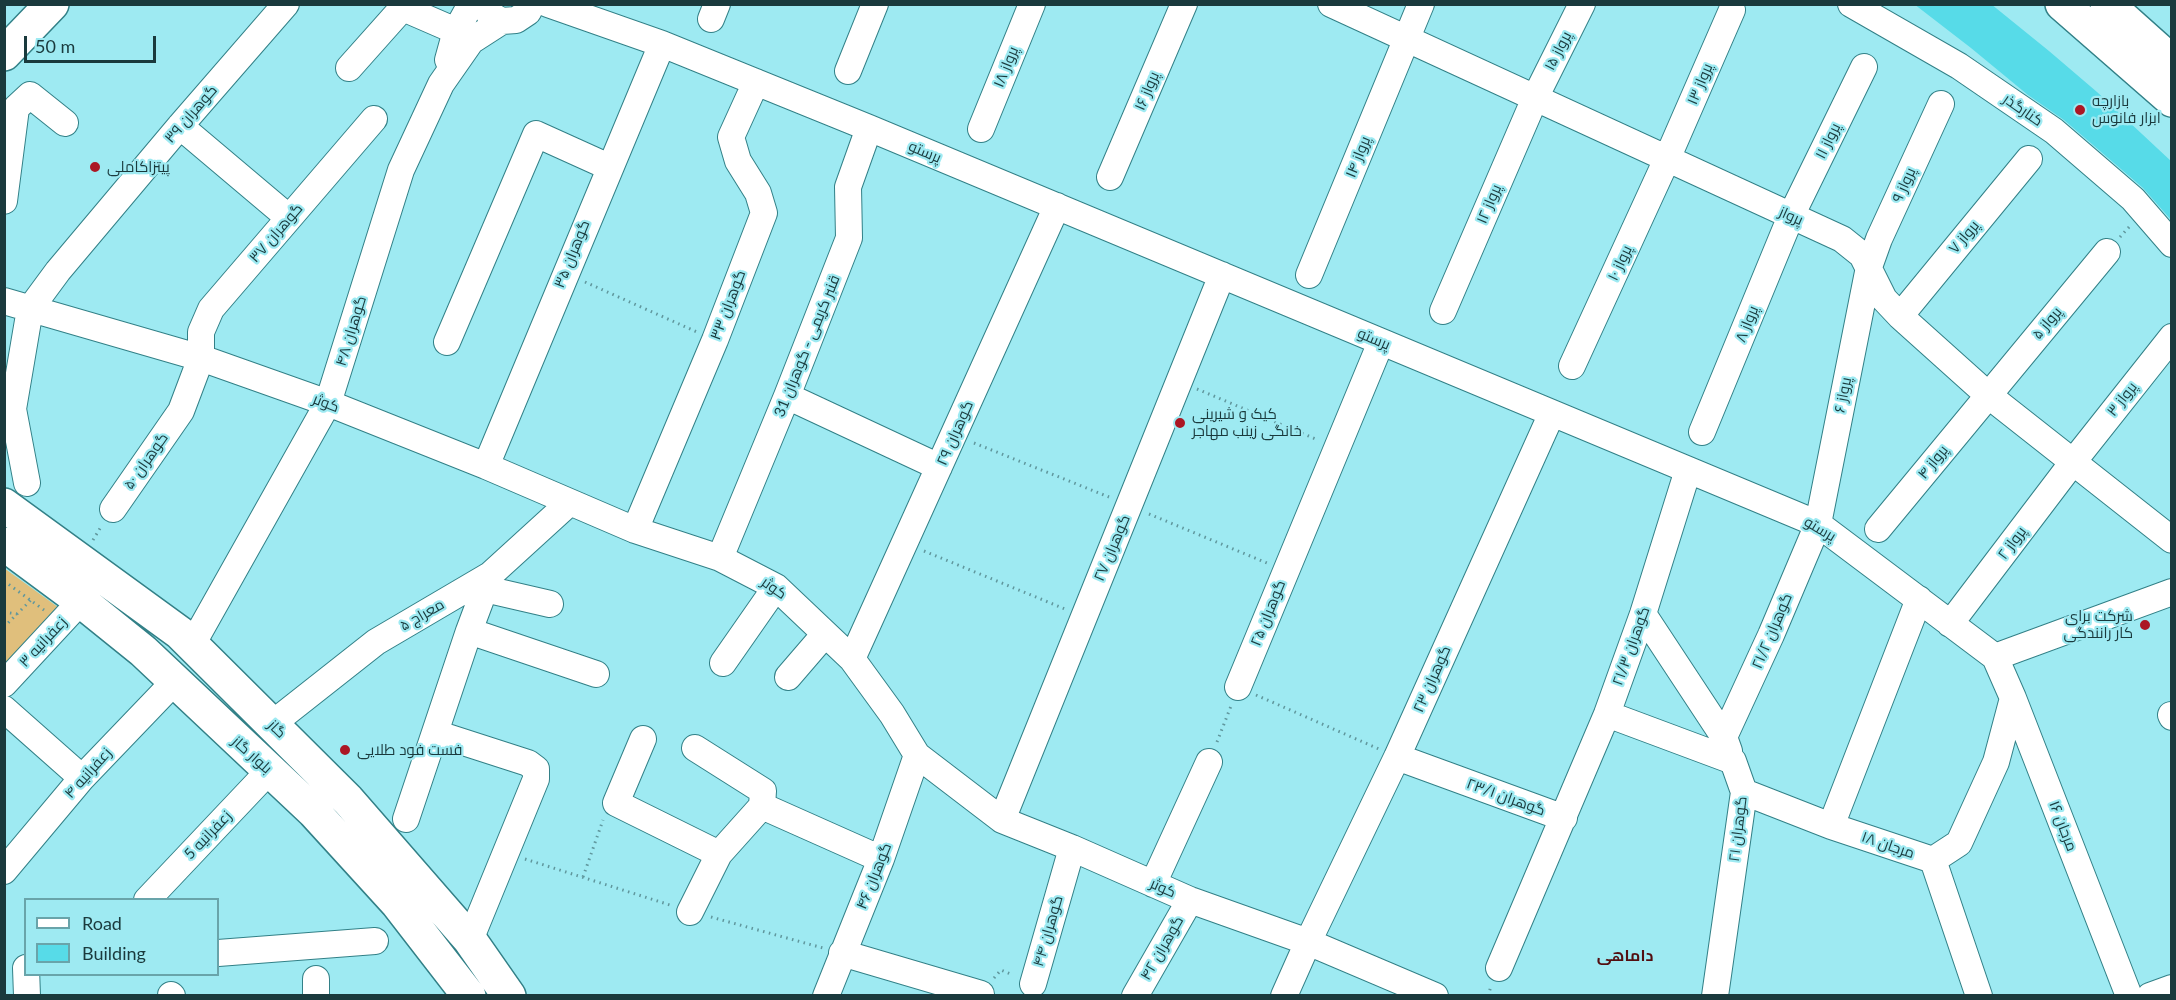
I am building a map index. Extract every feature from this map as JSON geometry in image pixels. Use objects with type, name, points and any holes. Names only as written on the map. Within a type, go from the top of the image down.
[{"type":"main road","points":[[4,54],[52,4]]},
{"type":"main road","points":[[2062,4],[2172,100]]},
{"type":"main road","points":[[2107,4],[2168,50]]},
{"type":"main road","name":"گاز","points":[[16,494],[81,560],[180,633],[348,800],[470,940],[509,996]]},
{"type":"main road","name":"بلوار گاز","points":[[4,544],[42,590],[176,680],[314,812],[397,903],[469,996]]},
{"type":"street","name":"گوهران ۳۹","points":[[30,309],[58,271],[286,4]]},
{"type":"street","points":[[441,84],[456,31],[471,4]]},
{"type":"street","points":[[482,4],[493,18],[502,21]]},
{"type":"street","name":"گوهران ۴۸","points":[[192,645],[328,403],[401,170],[441,84],[471,41],[502,21],[516,20],[528,12],[532,4]]},
{"type":"street","name":"پرستو","points":[[548,4],[662,44],[869,128],[1818,524],[1995,657]]},
{"type":"street","points":[[848,71],[876,4]]},
{"type":"street","name":"پرواز ۱۸","points":[[981,129],[1032,4]]},
{"type":"street","name":"پرواز ۱۶","points":[[1110,177],[1184,4]]},
{"type":"street","name":"پرواز","points":[[1331,4],[1842,239],[1862,255],[1884,299],[1900,316],[1988,395],[2169,533]]},
{"type":"street","name":"پرواز ۱۴","points":[[1309,275],[1421,4]]},
{"type":"street","name":"پرواز ۱۵","points":[[1534,98],[1582,4]]},
{"type":"street","name":"کنارگذر","points":[[1851,4],[1959,66],[2054,131],[2133,199],[2172,244]]},
{"type":"street","points":[[349,68],[405,6],[456,31]]},
{"type":"street","name":"پرواز ۱۳","points":[[1668,159],[1732,10]]},
{"type":"street","name":"گوهران ۳۵","points":[[486,466],[662,44]]},
{"type":"street","name":"پرواز ۱۱","points":[[1791,216],[1864,67]]},
{"type":"street","name":"گوهران ۳۳","points":[[635,530],[715,340],[764,213],[758,193],[738,161],[731,137],[756,82]]},
{"type":"street","points":[[4,201],[16,108],[30,95],[65,123]]},
{"type":"street","name":"پرواز ۱۲","points":[[1443,310],[1534,98]]},
{"type":"street","name":"پرواز ۹","points":[[1869,267],[1941,104]]},
{"type":"street","name":"گوهران ۳۷","points":[[201,358],[201,332],[211,309],[374,118]]},
{"type":"street","points":[[180,126],[289,218]]},
{"type":"street","name":"قنبر کریمی - گوهران 31","points":[[720,558],[788,396],[849,238],[848,187],[869,128]]},
{"type":"street","points":[[447,342],[536,134],[609,167]]},
{"type":"street","name":"پرواز ۱۰","points":[[1572,366],[1668,159]]},
{"type":"street","name":"پرواز ۷","points":[[1900,316],[2029,159]]},
{"type":"street","name":"گوهران ۲۹","points":[[852,659],[1057,206]]},
{"type":"street","name":"پرواز ۸","points":[[1702,432],[1791,216]]},
{"type":"street","name":"پرواز ۵","points":[[1988,395],[2107,252]]},
{"type":"street","name":"پرواز ۶","points":[[1818,524],[1869,267]]},
{"type":"street","name":"گوهران ۲۷","points":[[1002,820],[1222,275]]},
{"type":"street","name":"کوثر","points":[[4,301],[201,358],[328,403],[486,466],[635,530],[720,558],[776,586],[852,659],[892,714],[917,755],[1002,820],[1190,900],[1308,942],[1435,996]]},
{"type":"street","points":[[16,494],[13,409],[30,309]]},
{"type":"street","name":"پرواز ۳","points":[[2073,462],[2172,337]]},
{"type":"street","name":"گوهران ۲۵","points":[[1238,687],[1381,342]]},
{"type":"street","name":"گوهران ۵۰","points":[[112,509],[181,411],[201,358]]},
{"type":"street","name":"پرواز ۴","points":[[1878,529],[1988,395]]},
{"type":"street","points":[[788,396],[939,467]]},
{"type":"street","name":"گوهران ۲۳","points":[[1284,996],[1397,757],[1552,413]]},
{"type":"street","name":"پرواز ۲","points":[[1950,624],[2073,462]]},
{"type":"street","name":"گوهران ۲۱/۳","points":[[1564,818],[1607,714],[1643,614],[1688,470]]},
{"type":"street","name":"معراج ۵","points":[[272,724],[376,642],[488,582],[569,503]]},
{"type":"street","name":"گوهران ۲۱/۲","points":[[1724,738],[1818,524]]},
{"type":"street","points":[[406,819],[469,631],[488,582],[550,604]]},
{"type":"street","points":[[723,663],[776,586]]},
{"type":"street","points":[[1995,657],[2172,592]]},
{"type":"street","points":[[1831,826],[1919,599]]},
{"type":"street","name":"زعفرانیه ۳","points":[[4,684],[71,611]]},
{"type":"street","name":"گوهران ۲۱","points":[[1643,614],[1724,738],[1744,792],[1715,996]]},
{"type":"street","points":[[469,631],[596,674]]},
{"type":"street","points":[[788,677],[825,633]]},
{"type":"street","name":"مرجان ۱۶","points":[[1995,657],[2129,996]]},
{"type":"street","name":"زعفرانیه ۴","points":[[4,871],[82,778],[176,680]]},
{"type":"street","points":[[1933,860],[1959,843],[1996,762],[2013,698]]},
{"type":"street","points":[[4,709],[82,778]]},
{"type":"street","points":[[1607,714],[1732,761]]},
{"type":"street","points":[[435,732],[528,763],[536,769],[536,779],[470,940]]},
{"type":"street","points":[[643,739],[616,803],[719,854]]},
{"type":"street","points":[[690,912],[719,854],[762,806],[763,791],[695,748]]},
{"type":"street","name":"گوهران ۴۶","points":[[826,996],[881,859],[917,755]]},
{"type":"street","name":"گوهران ۲۳/۱","points":[[1397,757],[1564,818],[1499,968]]},
{"type":"street","points":[[1153,884],[1209,762]]},
{"type":"street","name":"5 زعفرانیه","points":[[149,898],[269,771]]},
{"type":"street","name":"مرجان ۱۸","points":[[1744,792],[1831,826],[1933,860],[1979,996]]},
{"type":"street","points":[[762,806],[881,859]]},
{"type":"street","name":"گوهران ۴۴","points":[[1033,984],[1072,848]]},
{"type":"street","name":"گوهران ۴۲","points":[[1135,996],[1190,900]]},
{"type":"street","points":[[219,953],[375,941]]},
{"type":"street","points":[[842,953],[981,995]]},
{"type":"street","points":[[4,969],[24,968]]},
{"type":"street","points":[[26,976],[27,996]]},
{"type":"street","points":[[2150,996],[2172,988]]},
{"type":"path","points":[[2107,252],[2142,211]]},
{"type":"path","points":[[565,273],[715,340]]},
{"type":"path","points":[[1180,382],[1336,448]]},
{"type":"path","points":[[954,435],[1286,571]]},
{"type":"path","points":[[81,560],[112,509]]},
{"type":"path","points":[[905,543],[1083,616]]},
{"type":"path","points":[[4,581],[12,586]]},
{"type":"path","points":[[4,588],[12,586],[42,590],[71,611]]},
{"type":"path","points":[[4,627],[42,590]]},
{"type":"path","points":[[4,612],[17,614]]},
{"type":"path","points":[[1209,762],[1238,687],[1397,757]]},
{"type":"path","points":[[583,877],[607,808],[616,803]]},
{"type":"path","points":[[509,844],[511,851],[520,858],[690,912],[842,953]]},
{"type":"path","name":"گوهران ۴۴","points":[[981,995],[1001,970],[1033,984]]},
{"type":"shaded area","points":[[4,568],[62,610],[4,669]]},
{"type":"building","name":"بازارچه ابزار فانوس","points":[[1914,4],[1991,4],[2049,51],[2172,162],[2172,221],[2143,188],[2064,120],[2028,95]]},
{"type":"place","name":"بازارچه ابزار فانوس","points":[[2080,110]]},
{"type":"place","name":"پیتزاکاملی","points":[[95,167]]},
{"type":"place","name":"کیک و شیرینی خانگی زینب مهاجر","points":[[1180,423]]},
{"type":"place","name":"شركت براى كار رانندگى","points":[[2145,625]]},
{"type":"place","name":"فست فود طلایی","points":[[345,750]]},
{"type":"district","name":"داماهی","points":[[1625,956]]}]
